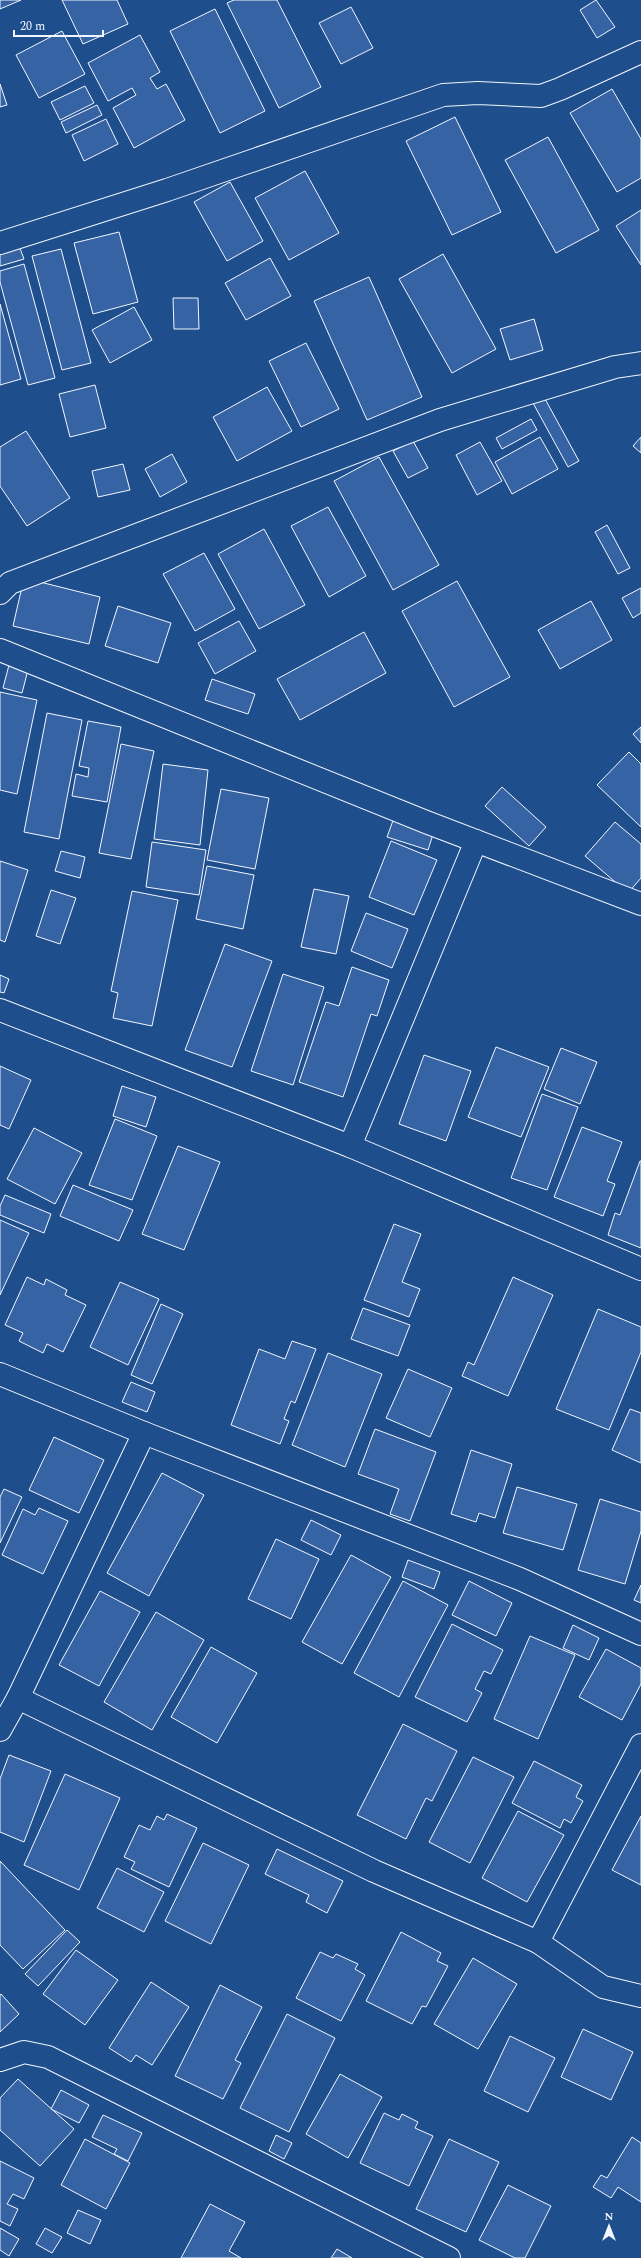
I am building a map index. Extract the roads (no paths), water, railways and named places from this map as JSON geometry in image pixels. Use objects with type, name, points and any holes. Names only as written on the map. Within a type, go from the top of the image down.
[{"type":"street","points":[[0,243],[167,190],[443,95],[478,93],[540,96],[560,90],[641,52]]},
{"type":"street","points":[[0,593],[10,583],[440,420],[615,367],[641,363]]},
{"type":"street","points":[[0,650],[476,841],[641,904]]},
{"type":"street","points":[[350,1146],[476,841]]},
{"type":"street","points":[[0,1010],[350,1146],[641,1269]]},
{"type":"street","points":[[0,1374],[144,1433],[520,1579],[641,1634]]},
{"type":"street","points":[[0,1730],[18,1698],[144,1433]]},
{"type":"street","points":[[18,1698],[374,1871],[538,1942],[603,1987],[641,1996]]},
{"type":"street","points":[[538,1942],[641,1744]]},
{"type":"street","points":[[0,2060],[24,2052],[48,2056],[449,2258]]}]
